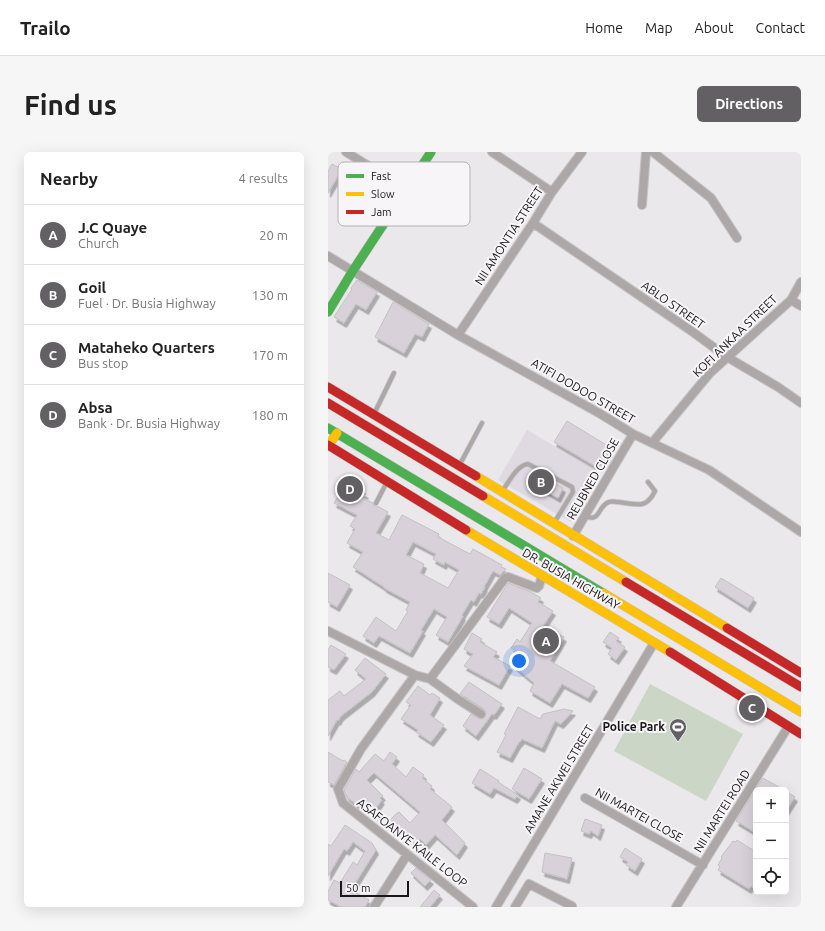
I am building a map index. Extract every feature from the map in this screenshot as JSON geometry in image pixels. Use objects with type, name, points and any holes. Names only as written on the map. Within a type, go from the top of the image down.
[{"type":"main road","points":[[424,162],[431,152]]},
{"type":"main road","points":[[328,312],[382,226]]},
{"type":"main road","points":[[328,387],[801,673]]},
{"type":"main road","points":[[328,403],[801,687]]},
{"type":"main road","name":"DR. BUSIA HIGHWAY","points":[[328,428],[801,712]]},
{"type":"main road","points":[[328,446],[336,433]]},
{"type":"main road","name":"DR. BUSIA HIGHWAY","points":[[328,446],[542,576],[600,609],[801,734]]},
{"type":"street","points":[[346,152],[362,162]]},
{"type":"street","points":[[492,152],[552,192]]},
{"type":"street","name":"NII AMONTIA STREET","points":[[458,335],[552,192],[582,152]]},
{"type":"street","points":[[642,205],[646,152]]},
{"type":"street","points":[[652,152],[711,198],[737,238]]},
{"type":"street","name":"ABLO STREET","points":[[533,223],[690,330],[726,357],[778,387],[801,403]]},
{"type":"street","name":"ATIFI DODOO STREET","points":[[328,256],[352,272],[458,335],[599,412],[633,434],[709,470],[801,532]]},
{"type":"street","name":"KOFI ANKAA STREET","points":[[652,443],[710,373],[791,300],[801,282]]},
{"type":"street","points":[[791,300],[801,306]]},
{"type":"street","name":"REUBNED CLOSE","points":[[573,536],[633,434]]},
{"type":"street","points":[[430,678],[505,578],[508,577],[537,588],[542,576]]},
{"type":"street","points":[[328,631],[415,675],[430,678],[459,700],[482,714]]},
{"type":"street","name":"AMANE AKWEI STREET","points":[[496,907],[654,643]]},
{"type":"street","name":"ASAFOANYE KAILE LOOP","points":[[415,675],[361,749],[338,789],[343,803],[473,907]]},
{"type":"street","name":"NII MARTEI ROAD","points":[[676,907],[788,727]]},
{"type":"street","name":"NII MARTEI CLOSE","points":[[585,798],[702,865]]},
{"type":"street","points":[[374,907],[408,855]]},
{"type":"street","points":[[515,907],[529,884],[572,906]]},
{"type":"lane","points":[[374,414],[394,373]]},
{"type":"lane","points":[[459,466],[482,424]]},
{"type":"lane","points":[[502,492],[519,467],[524,464],[528,464],[572,487],[573,492],[554,524]]},
{"type":"lane","points":[[376,503],[387,482]]},
{"type":"lane","points":[[585,516],[591,518],[595,517],[606,504],[611,502],[646,503],[651,499],[655,491],[648,482]]},
{"type":"shaded area","points":[[527,430],[599,472],[571,522],[498,480]]},
{"type":"green space","name":"Police Park","points":[[650,684],[743,734],[706,801],[614,751]]},
{"type":"building","points":[[332,164],[338,167],[338,176],[328,193],[328,171]]},
{"type":"building","points":[[357,280],[377,292],[366,310],[356,304],[344,323],[334,317]]},
{"type":"building","points":[[393,302],[429,324],[422,337],[415,334],[404,353],[375,337]]},
{"type":"building","points":[[567,421],[608,446],[605,450],[609,452],[604,462],[599,459],[595,466],[554,442]]},
{"type":"building","points":[[534,472],[563,488],[558,498],[528,481]]},
{"type":"building","points":[[346,483],[366,494],[363,498],[373,503],[374,506],[388,512],[376,533],[389,540],[402,515],[439,534],[438,537],[470,554],[473,549],[502,565],[501,567],[506,569],[500,575],[493,571],[481,594],[479,593],[474,602],[471,600],[448,642],[436,635],[447,617],[434,609],[421,630],[423,631],[410,653],[379,636],[374,643],[363,636],[376,617],[396,631],[408,611],[406,610],[410,602],[384,588],[353,567],[363,552],[347,543],[355,529],[350,526],[357,515],[334,503]],"holes":[[[413,542],[436,554],[433,559],[444,565],[445,562],[459,570],[448,588],[420,573],[424,564],[406,555]]]},
{"type":"building","points":[[328,573],[350,585],[337,607],[328,602]]},
{"type":"building","points":[[721,578],[754,598],[748,608],[715,587]]},
{"type":"building","points":[[508,583],[531,592],[541,598],[538,602],[553,611],[543,626],[564,637],[550,661],[595,687],[588,698],[562,684],[550,703],[530,691],[534,683],[514,666],[523,655],[511,648],[517,639],[520,642],[532,623],[509,608],[499,624],[487,617]]},
{"type":"building","points":[[610,632],[619,638],[616,641],[625,647],[616,660],[608,654],[612,648],[603,642]]},
{"type":"building","points":[[472,633],[482,639],[480,642],[497,652],[493,657],[510,666],[499,685],[464,666],[473,654],[464,649]]},
{"type":"building","points":[[331,645],[346,654],[334,670],[328,667],[328,650]]},
{"type":"building","points":[[365,658],[386,674],[372,692],[341,716],[338,721],[337,720],[328,736],[328,700],[340,691],[344,696],[366,679],[355,670]]},
{"type":"building","points":[[469,682],[502,704],[494,715],[492,714],[476,736],[463,726],[471,714],[481,719],[485,717],[486,714],[484,709],[460,694]]},
{"type":"building","points":[[418,686],[430,695],[432,693],[440,698],[430,715],[444,725],[431,742],[416,732],[418,730],[401,719],[411,705],[406,702]]},
{"type":"building","points":[[518,707],[540,719],[543,714],[564,709],[573,711],[561,724],[555,721],[542,748],[522,739],[510,758],[497,752],[506,735],[504,734]]},
{"type":"building","points":[[328,752],[347,762],[334,785],[328,782]]},
{"type":"building","points":[[390,752],[397,757],[392,764],[406,777],[413,767],[424,775],[422,778],[432,786],[430,789],[452,807],[442,820],[465,843],[457,855],[435,835],[426,845],[420,839],[416,843],[401,828],[395,833],[386,824],[396,814],[399,812],[410,823],[420,812],[374,773],[367,780],[383,796],[380,798],[382,800],[372,813],[361,802],[357,805],[347,797],[344,790],[356,769],[359,772],[375,754],[384,761]]},
{"type":"building","points":[[524,768],[542,779],[529,799],[512,789]]},
{"type":"building","points":[[480,769],[518,795],[515,799],[494,788],[490,794],[472,783]]},
{"type":"building","points":[[763,778],[779,787],[757,787]]},
{"type":"building","points":[[789,793],[795,797],[789,806]]},
{"type":"building","points":[[753,794],[753,831],[736,821]]},
{"type":"building","points":[[585,819],[602,825],[598,836],[591,831],[589,834],[581,831]]},
{"type":"building","points":[[345,825],[372,843],[376,850],[351,890],[369,900],[365,907],[341,907],[328,900],[328,891],[334,880],[340,883],[353,862],[357,865],[365,851],[353,842],[347,851],[344,849],[328,876],[328,844],[331,846]]},
{"type":"building","points":[[737,840],[753,850],[753,887],[751,886],[749,889],[718,870],[720,867],[718,865],[722,858],[721,857],[733,841],[736,842]]},
{"type":"building","points":[[625,848],[642,859],[635,871],[626,865],[628,862],[620,857]]},
{"type":"building","points":[[545,853],[572,858],[567,879],[542,872]]},
{"type":"building","points":[[416,868],[431,880],[425,886],[411,873]]},
{"type":"building","points":[[434,890],[440,895],[430,907],[420,907]]},
{"type":"traffic: fast","points":[[424,162],[431,152]]},
{"type":"traffic: fast","points":[[328,312],[382,226]]},
{"type":"traffic: fast","points":[[328,428],[603,593]]},
{"type":"traffic: slow","points":[[328,446],[337,433]]},
{"type":"traffic: slow","points":[[476,476],[727,628]]},
{"type":"traffic: slow","points":[[483,496],[626,582]]},
{"type":"traffic: slow","points":[[466,530],[670,652]]},
{"type":"traffic: slow","points":[[603,593],[801,712]]},
{"type":"traffic: jam","points":[[328,387],[476,476]]},
{"type":"traffic: jam","points":[[328,403],[483,496]]},
{"type":"traffic: jam","points":[[328,445],[466,530]]},
{"type":"traffic: jam","points":[[626,582],[801,687]]},
{"type":"traffic: jam","points":[[727,628],[801,673]]},
{"type":"traffic: jam","points":[[670,652],[801,734]]},
{"type":"place","name":"Goil","points":[[541,482]]},
{"type":"place","name":"Absa","points":[[350,489]]},
{"type":"place","name":"J.C Quaye","points":[[546,641]]},
{"type":"place","name":"Mataheko Quarters","points":[[752,708]]},
{"type":"place","name":"Police Park","points":[[678,742]]}]
